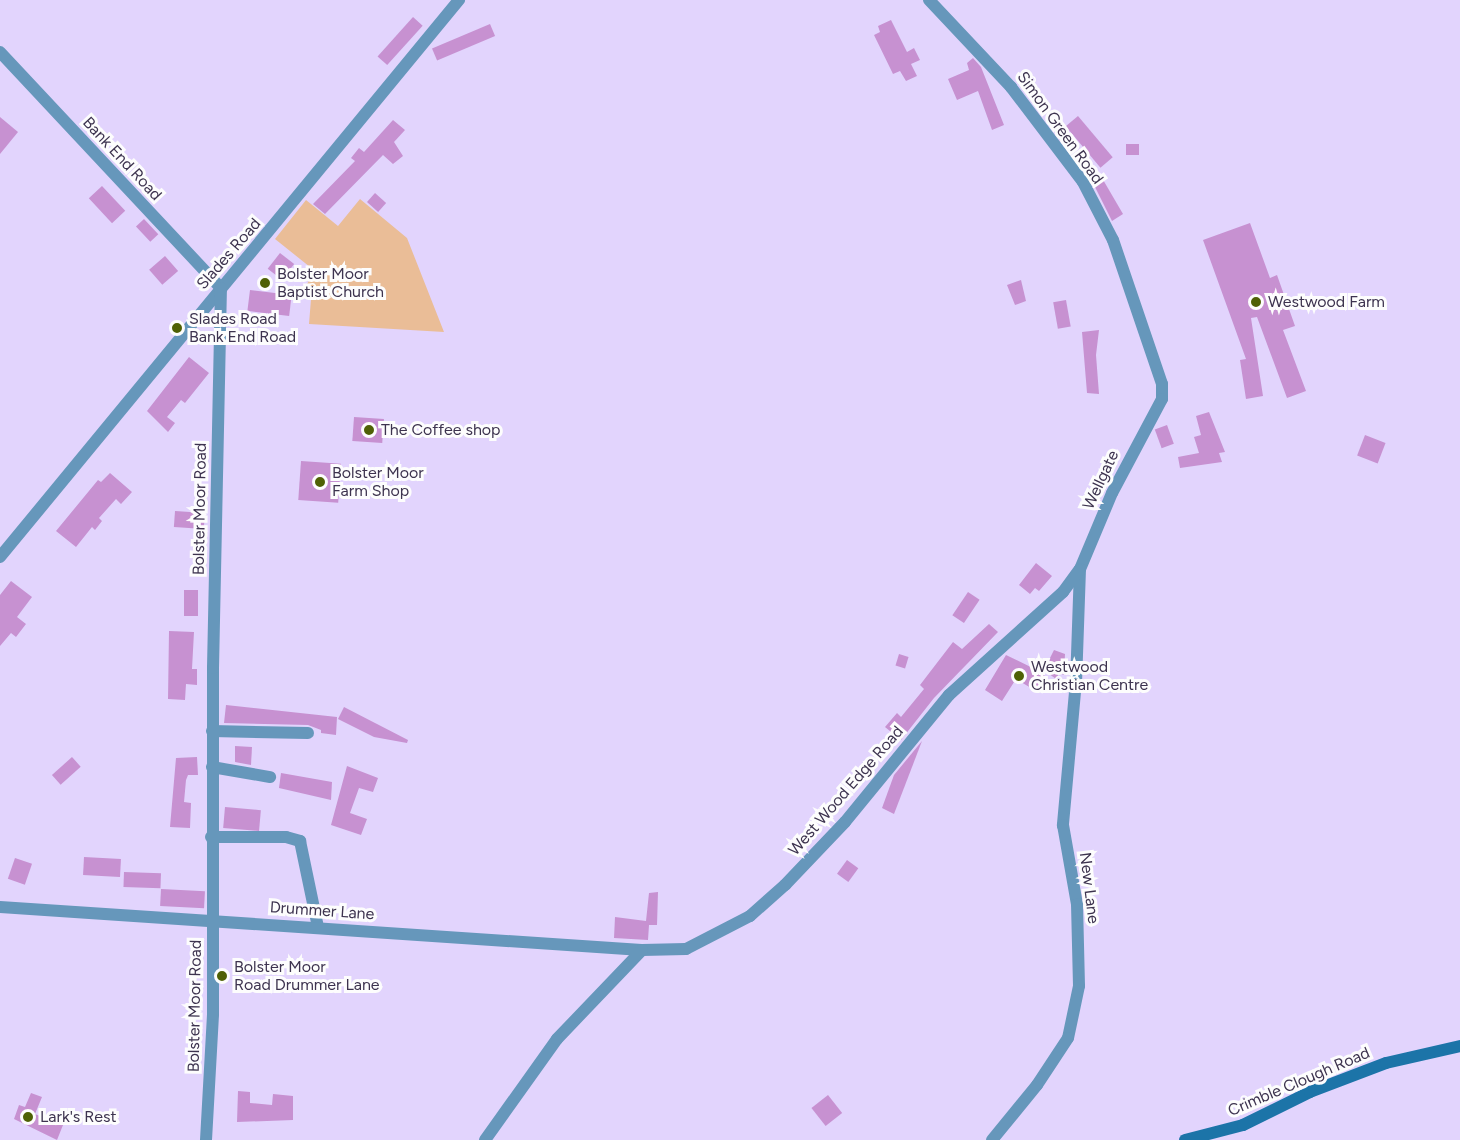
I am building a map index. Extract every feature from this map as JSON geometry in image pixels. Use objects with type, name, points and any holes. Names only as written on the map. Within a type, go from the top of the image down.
[{"type":"street","name":"Slades Road","points":[[0,557],[459,0]]},
{"type":"street","name":"Simon Green Road","points":[[929,0],[1011,87],[1083,182],[1113,240],[1157,364]]},
{"type":"street","name":"Bank End Road","points":[[0,52],[221,288]]},
{"type":"street","name":"Bolster Moor Road","points":[[206,1140],[212,921],[212,731],[221,288]]},
{"type":"street","name":"Wellgate","points":[[1076,614],[1080,569],[1112,493],[1162,399],[1157,364]]},
{"type":"street","name":"West Wood Edge Road","points":[[642,950],[686,949],[750,916],[845,822],[949,695],[1064,592],[1080,569]]},
{"type":"street","name":"New Lane","points":[[992,1140],[1037,1085],[1068,1038],[1079,986],[1077,904],[1063,825],[1076,681],[1076,614]]},
{"type":"street","points":[[212,731],[308,733]]},
{"type":"street","points":[[212,767],[270,777]]},
{"type":"street","points":[[211,837],[286,837],[300,842],[318,927]]},
{"type":"street","name":"Drummer Lane","points":[[0,907],[642,950]]},
{"type":"street","points":[[484,1140],[557,1039],[642,950]]},
{"type":"street","name":"Crimble Clough Road","points":[[1185,1140],[1243,1125],[1310,1092],[1386,1063],[1460,1046]]},
{"type":"shaded area","points":[[360,199],[407,238],[444,332],[309,324],[311,299],[299,297],[315,271],[275,239],[306,200],[338,226]]},
{"type":"building","points":[[413,17],[423,26],[387,65],[378,56]]},
{"type":"building","points":[[891,20],[907,52],[914,48],[920,60],[911,64],[917,76],[906,81],[900,71],[893,74],[874,35],[880,32],[878,26]]},
{"type":"building","points":[[490,24],[495,36],[437,61],[432,49]]},
{"type":"building","points":[[973,58],[981,67],[1004,125],[992,130],[978,91],[957,100],[948,79],[969,70],[967,63]]},
{"type":"building","points":[[1078,116],[1113,157],[1100,168],[1066,126]]},
{"type":"building","points":[[0,117],[18,132],[0,154]]},
{"type":"building","points":[[393,120],[405,130],[394,142],[403,156],[393,164],[383,155],[325,214],[313,204],[355,161],[351,158],[359,148],[364,152]]},
{"type":"building","points":[[1126,144],[1139,144],[1139,155],[1126,155]]},
{"type":"building","points":[[1102,178],[1123,214],[1112,221],[1093,183]]},
{"type":"building","points":[[102,186],[125,211],[112,223],[89,198]]},
{"type":"building","points":[[375,193],[386,203],[378,212],[367,202]]},
{"type":"building","points":[[144,219],[158,234],[150,242],[136,227]]},
{"type":"building","name":"Westwood Farm","points":[[1250,223],[1270,278],[1277,275],[1295,326],[1283,330],[1306,391],[1287,398],[1257,317],[1251,318],[1263,396],[1246,399],[1240,360],[1246,359],[1203,240]]},
{"type":"building","points":[[280,253],[294,264],[282,280],[268,269]]},
{"type":"building","points":[[165,256],[178,271],[162,285],[149,270]]},
{"type":"building","points":[[1021,280],[1026,301],[1015,305],[1007,285]]},
{"type":"building","points":[[250,290],[292,295],[289,316],[247,311]]},
{"type":"building","points":[[1066,300],[1071,327],[1058,329],[1053,302]]},
{"type":"building","points":[[1099,330],[1096,355],[1099,394],[1087,393],[1082,332]]},
{"type":"building","points":[[189,357],[209,373],[185,403],[181,400],[167,417],[175,423],[168,432],[147,411]]},
{"type":"building","points":[[1209,412],[1225,452],[1219,453],[1222,462],[1180,468],[1178,457],[1199,453],[1194,437],[1201,435],[1196,416]]},
{"type":"building","name":"The Coffee shop","points":[[354,417],[384,419],[382,443],[352,441]]},
{"type":"building","points":[[1167,425],[1174,444],[1162,448],[1155,429]]},
{"type":"building","points":[[1365,435],[1386,443],[1378,463],[1357,456]]},
{"type":"building","name":"Bolster Moor Farm Shop","points":[[301,461],[341,464],[338,503],[298,500]]},
{"type":"building","points":[[110,473],[132,492],[121,504],[116,499],[99,518],[102,521],[95,530],[92,527],[76,547],[56,531],[98,480],[101,482]]},
{"type":"building","points":[[175,511],[205,513],[204,529],[174,527]]},
{"type":"building","points":[[1036,563],[1052,576],[1039,591],[1035,588],[1030,594],[1019,585]]},
{"type":"building","points":[[11,581],[32,597],[17,617],[26,624],[16,637],[11,633],[0,646],[0,595]]},
{"type":"building","points":[[184,590],[198,590],[198,616],[184,616]]},
{"type":"building","points":[[968,592],[980,600],[964,623],[952,615]]},
{"type":"building","points":[[989,624],[998,632],[934,698],[901,740],[885,727],[897,713],[901,717],[924,689],[920,685],[953,642],[962,649]]},
{"type":"building","points":[[169,631],[194,632],[192,669],[197,669],[197,685],[186,684],[185,700],[168,699]]},
{"type":"building","points":[[1054,650],[1065,654],[1064,675],[1059,673],[1056,679],[1044,670]]},
{"type":"building","points":[[899,654],[909,657],[905,668],[895,665]]},
{"type":"building","name":"Westwood Christian Centre","points":[[1006,655],[1045,674],[1036,691],[1016,679],[1002,701],[985,690]]},
{"type":"building","points":[[226,705],[337,717],[336,735],[321,733],[321,730],[308,725],[224,723]]},
{"type":"building","points":[[344,707],[408,740],[407,743],[374,737],[338,719]]},
{"type":"building","points":[[922,741],[894,814],[882,808],[894,775]]},
{"type":"building","points":[[235,746],[252,747],[251,765],[235,762]]},
{"type":"building","points":[[72,757],[81,767],[61,785],[52,775]]},
{"type":"building","points":[[197,757],[198,775],[188,775],[186,780],[184,802],[191,803],[190,828],[170,827],[176,758]]},
{"type":"building","points":[[347,766],[378,778],[373,792],[359,788],[350,813],[367,819],[361,835],[331,825]]},
{"type":"building","points":[[281,773],[332,782],[331,800],[279,788]]},
{"type":"building","points":[[225,807],[261,810],[259,831],[223,828]]},
{"type":"building","points":[[84,857],[121,859],[120,877],[83,875]]},
{"type":"building","points":[[15,858],[32,864],[25,885],[8,879]]},
{"type":"building","points":[[847,860],[858,868],[848,882],[837,874]]},
{"type":"building","points":[[124,872],[161,873],[160,888],[123,887]]},
{"type":"building","points":[[161,889],[205,891],[204,908],[160,906]]},
{"type":"building","points":[[658,892],[657,925],[649,925],[648,940],[614,938],[615,917],[646,921],[649,893]]},
{"type":"building","points":[[238,1091],[250,1092],[250,1103],[272,1105],[273,1094],[293,1096],[293,1120],[237,1122]]},
{"type":"building","name":"Lark's Rest","points":[[31,1093],[42,1097],[35,1114],[63,1125],[57,1140],[14,1119],[19,1105],[25,1107]]},
{"type":"building","points":[[828,1095],[842,1113],[826,1126],[811,1108]]},
{"type":"place","name":"Bolster Moor Baptist Church","points":[[265,283]]},
{"type":"place","name":"Westwood Farm","points":[[1256,302]]},
{"type":"place","name":"Slades Road Bank End Road","points":[[177,328]]},
{"type":"place","name":"The Coffee shop","points":[[369,430]]},
{"type":"place","name":"Bolster Moor Farm Shop","points":[[320,482]]},
{"type":"place","name":"Westwood Christian Centre","points":[[1019,676]]},
{"type":"place","name":"Bolster Moor Road Drummer Lane","points":[[222,976]]},
{"type":"place","name":"Lark's Rest","points":[[28,1117]]}]
